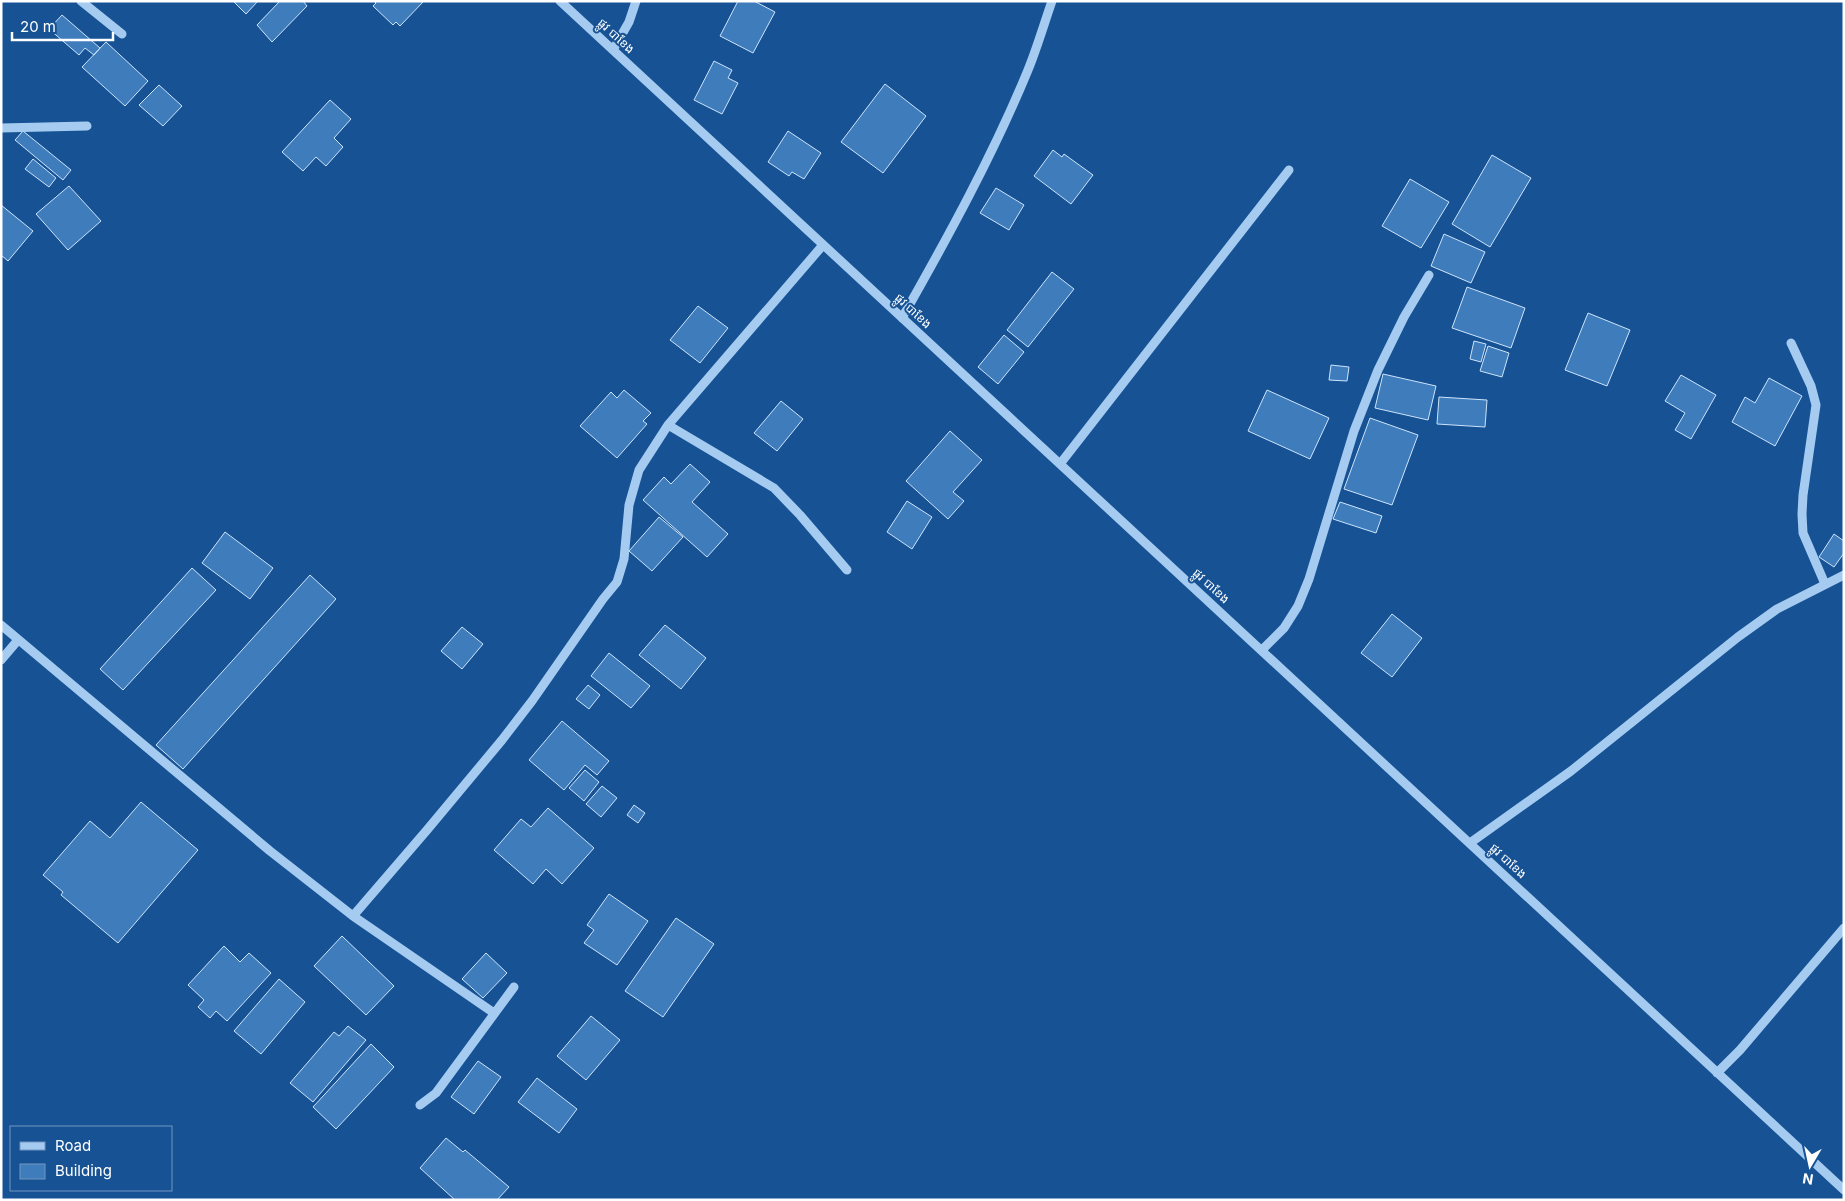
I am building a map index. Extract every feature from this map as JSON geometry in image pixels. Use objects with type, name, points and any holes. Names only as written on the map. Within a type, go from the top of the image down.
[{"type":"street","points":[[81,1],[122,34]]},
{"type":"street","name":"ផ្លូវ បាខែង","points":[[560,1],[1844,1190]]},
{"type":"street","points":[[613,50],[629,22],[636,1]]},
{"type":"street","points":[[902,318],[938,255],[996,141],[1029,69],[1052,1]]},
{"type":"street","points":[[1,128],[87,126]]},
{"type":"street","points":[[1060,464],[1289,170]]},
{"type":"street","points":[[354,916],[502,740],[617,582],[624,559],[629,506],[639,470],[668,425],[823,245]]},
{"type":"street","points":[[1262,650],[1284,628],[1298,606],[1309,579],[1354,431],[1374,378],[1404,318],[1429,275]]},
{"type":"street","points":[[1791,343],[1811,386],[1816,405],[1802,514],[1803,533],[1825,584]]},
{"type":"street","points":[[668,425],[774,488],[847,570]]},
{"type":"street","points":[[1470,843],[1571,771],[1738,637],[1777,609],[1844,575]]},
{"type":"street","points":[[1,625],[270,851],[354,916],[494,1013]]},
{"type":"street","points":[[1,660],[18,640]]},
{"type":"street","points":[[1717,1073],[1758,1029],[1844,928]]},
{"type":"street","points":[[420,1105],[436,1093],[514,987]]},
{"type":"building","points":[[233,1],[258,1],[246,14]]},
{"type":"building","points":[[280,1],[303,1],[307,6],[272,42],[257,25]]},
{"type":"building","points":[[374,1],[424,1],[400,26],[396,22],[393,25],[373,6],[376,3]]},
{"type":"building","points":[[738,1],[754,1],[775,12],[753,53],[720,36]]},
{"type":"building","points":[[62,15],[100,48],[94,55],[85,48],[79,55],[49,29]]},
{"type":"building","points":[[106,42],[148,81],[125,106],[82,67]]},
{"type":"building","points":[[714,61],[732,70],[728,78],[738,83],[722,114],[694,100]]},
{"type":"building","points":[[885,84],[926,116],[883,173],[841,142]]},
{"type":"building","points":[[159,85],[182,106],[163,126],[139,105]]},
{"type":"building","points":[[330,100],[351,119],[334,138],[343,147],[326,166],[316,157],[303,171],[282,152]]},
{"type":"building","points":[[23,131],[71,170],[63,180],[15,140]]},
{"type":"building","points":[[788,131],[821,153],[804,179],[792,172],[789,176],[768,162]]},
{"type":"building","points":[[1053,150],[1062,157],[1064,154],[1093,175],[1071,204],[1034,176]]},
{"type":"building","points":[[1492,155],[1531,178],[1490,247],[1452,224]]},
{"type":"building","points":[[33,159],[56,178],[49,187],[25,169]]},
{"type":"building","points":[[1410,179],[1449,202],[1421,248],[1382,226]]},
{"type":"building","points":[[69,186],[101,221],[68,250],[36,214]]},
{"type":"building","points":[[996,188],[1024,205],[1009,230],[980,213]]},
{"type":"building","points":[[1,205],[33,231],[8,261],[1,255]]},
{"type":"building","points":[[1444,234],[1485,252],[1471,283],[1431,266]]},
{"type":"building","points":[[1052,272],[1074,289],[1028,347],[1007,330]]},
{"type":"building","points":[[1467,287],[1525,308],[1511,348],[1452,328]]},
{"type":"building","points":[[698,306],[728,328],[700,363],[670,340]]},
{"type":"building","points":[[1588,313],[1630,330],[1607,386],[1565,370]]},
{"type":"building","points":[[1004,335],[1024,352],[998,384],[978,367]]},
{"type":"building","points":[[1474,341],[1486,344],[1481,362],[1470,359]]},
{"type":"building","points":[[1488,346],[1509,353],[1502,377],[1480,371]]},
{"type":"building","points":[[1331,365],[1349,367],[1347,381],[1329,380]]},
{"type":"building","points":[[1383,374],[1436,386],[1428,420],[1375,408]]},
{"type":"building","points":[[1681,375],[1716,395],[1691,439],[1675,430],[1685,413],[1665,401]]},
{"type":"building","points":[[1769,378],[1802,396],[1775,446],[1732,422],[1745,397],[1755,403]]},
{"type":"building","points":[[624,390],[651,413],[643,421],[647,424],[617,458],[580,426],[611,392],[617,398]]},
{"type":"building","points":[[1267,390],[1329,418],[1310,459],[1248,431]]},
{"type":"building","points":[[1439,397],[1487,400],[1485,427],[1437,424]]},
{"type":"building","points":[[781,401],[803,419],[777,451],[754,433]]},
{"type":"building","points":[[1370,418],[1418,435],[1392,505],[1344,489]]},
{"type":"building","points":[[950,431],[982,460],[953,492],[964,501],[948,519],[906,481]]},
{"type":"building","points":[[690,464],[710,482],[692,502],[728,534],[707,557],[643,500],[664,477],[671,484]]},
{"type":"building","points":[[907,501],[932,517],[912,549],[887,532]]},
{"type":"building","points":[[1340,502],[1382,516],[1376,533],[1333,519]]},
{"type":"building","points":[[659,517],[683,537],[652,571],[629,551]]},
{"type":"building","points":[[225,532],[273,568],[250,599],[202,563]]},
{"type":"building","points":[[1834,534],[1844,541],[1844,553],[1834,567],[1819,557]]},
{"type":"building","points":[[192,568],[216,590],[123,690],[100,669]]},
{"type":"building","points":[[310,575],[336,599],[183,769],[156,745]]},
{"type":"building","points":[[1392,614],[1422,638],[1392,677],[1361,653]]},
{"type":"building","points":[[665,625],[706,658],[681,689],[639,655]]},
{"type":"building","points":[[462,627],[483,644],[462,669],[441,651]]},
{"type":"building","points":[[609,653],[650,686],[631,708],[591,676]]},
{"type":"building","points":[[588,685],[600,695],[589,709],[576,699]]},
{"type":"building","points":[[562,721],[609,761],[597,775],[585,765],[564,790],[529,760]]},
{"type":"building","points":[[585,770],[599,782],[584,801],[569,788]]},
{"type":"building","points":[[602,786],[617,798],[601,817],[586,804]]},
{"type":"building","points":[[141,802],[198,850],[118,943],[61,895],[63,892],[43,875],[90,821],[110,838]]},
{"type":"building","points":[[634,805],[645,813],[638,823],[627,815]]},
{"type":"building","points":[[548,808],[594,848],[562,884],[546,869],[533,884],[494,850],[521,819],[531,827]]},
{"type":"building","points":[[609,894],[648,921],[617,965],[584,943],[594,930],[587,925]]},
{"type":"building","points":[[676,918],[714,944],[663,1017],[625,991]]},
{"type":"building","points":[[342,936],[394,986],[366,1015],[314,966]]},
{"type":"building","points":[[224,946],[240,962],[249,953],[271,973],[227,1021],[216,1011],[210,1018],[198,1007],[204,1000],[188,985]]},
{"type":"building","points":[[486,953],[507,973],[483,998],[462,979]]},
{"type":"building","points":[[279,979],[305,1002],[261,1054],[234,1031]]},
{"type":"building","points":[[591,1016],[620,1040],[586,1080],[557,1056]]},
{"type":"building","points":[[348,1026],[366,1040],[313,1102],[290,1083],[334,1032],[339,1036]]},
{"type":"building","points":[[371,1044],[394,1067],[336,1129],[313,1107]]},
{"type":"building","points":[[478,1061],[501,1077],[474,1114],[451,1097]]},
{"type":"building","points":[[537,1078],[577,1109],[559,1133],[518,1102]]},
{"type":"building","points":[[446,1138],[463,1152],[465,1150],[509,1187],[497,1200],[455,1200],[420,1168]]}]
